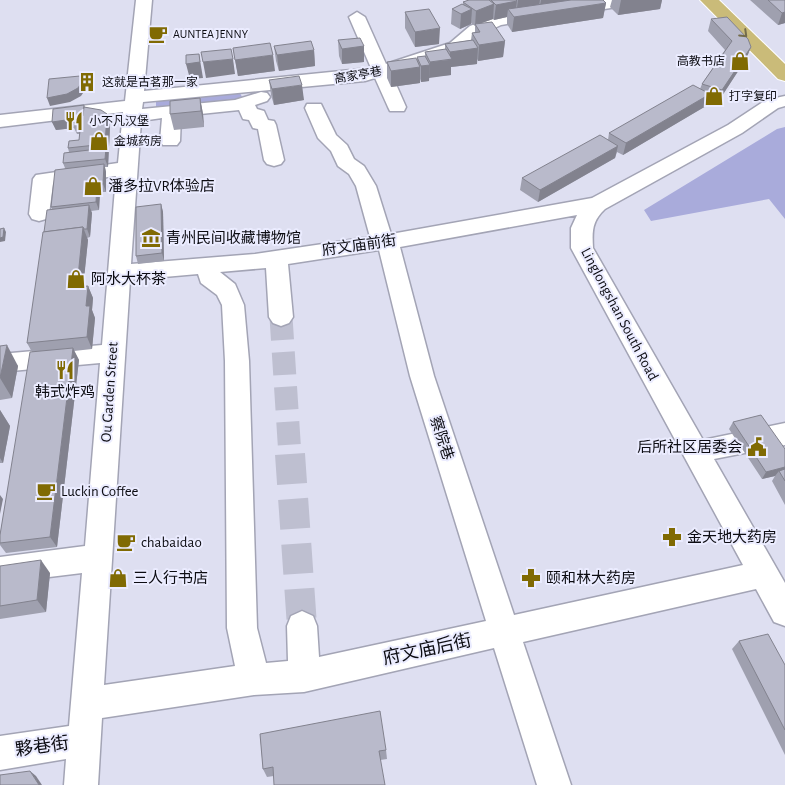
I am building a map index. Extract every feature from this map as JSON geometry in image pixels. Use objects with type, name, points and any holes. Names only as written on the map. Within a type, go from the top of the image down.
[{"type":"main road","points":[[709,0],[785,74]]},
{"type":"main road","points":[[728,0],[785,55]]},
{"type":"street","name":"Ou Garden Street","points":[[80,785],[88,704],[112,353],[132,106],[144,0]]},
{"type":"street","name":"高家亭巷","points":[[132,106],[380,72],[456,47],[476,30],[497,21],[630,0]]},
{"type":"street","points":[[357,17],[380,72],[389,84],[397,106]]},
{"type":"street","points":[[0,121],[106,106],[132,106],[172,112],[207,108],[245,102],[301,83]]},
{"type":"street","name":"Linglongshan South Road","points":[[785,101],[772,104],[735,129],[598,204],[585,215],[582,231],[582,248],[785,612]]},
{"type":"street","points":[[245,102],[250,115],[257,115],[260,124],[267,125],[274,160]]},
{"type":"street","points":[[207,108],[211,127]]},
{"type":"street","name":"察院巷","points":[[314,108],[328,138],[340,149],[345,162],[357,170],[366,186],[378,219],[390,256],[422,376],[554,785]]},
{"type":"street","points":[[170,141],[172,112]]},
{"type":"street","points":[[39,214],[43,179],[127,168]]},
{"type":"street","name":"府文庙前街","points":[[119,273],[210,264],[255,262],[385,242],[598,204]]},
{"type":"street","points":[[276,258],[281,317]]},
{"type":"street","points":[[210,264],[209,278],[228,290],[233,305],[237,361],[242,628],[254,679]]},
{"type":"street","points":[[0,363],[112,353]]},
{"type":"street","points":[[695,452],[785,434]]},
{"type":"street","points":[[0,570],[97,558]]},
{"type":"street","name":"府文庙后街","points":[[88,704],[254,679],[304,676],[763,574]]},
{"type":"street","points":[[302,626],[304,676]]},
{"type":"street","name":"夥巷街","points":[[0,753],[85,740]]},
{"type":"shaded area","points":[[240,93],[242,97],[239,100],[156,110],[156,99]]},
{"type":"shaded area","points":[[785,127],[785,219],[769,199],[651,221],[644,210],[777,129]]},
{"type":"building","points":[[469,0],[489,0],[494,4],[476,11],[463,2]]},
{"type":"building","points":[[491,0],[516,0],[517,1],[496,5]]},
{"type":"building","points":[[571,0],[603,0],[606,3],[514,17],[508,9]]},
{"type":"building","points":[[768,0],[785,0],[785,12],[782,13]]},
{"type":"building","points":[[462,4],[472,9],[461,14],[452,9]]},
{"type":"building","points":[[429,9],[440,28],[415,32],[405,12]]},
{"type":"building","points":[[727,17],[748,39],[751,47],[722,90],[702,84],[732,41],[711,19]]},
{"type":"building","points":[[492,22],[505,41],[479,45],[472,33],[480,32],[475,24]]},
{"type":"building","points":[[360,38],[364,46],[342,49],[338,40]]},
{"type":"building","points":[[473,40],[478,48],[450,52],[445,44]]},
{"type":"building","points":[[311,41],[314,50],[277,55],[274,46]]},
{"type":"building","points":[[270,43],[273,55],[235,60],[233,48]]},
{"type":"building","points":[[231,49],[233,59],[203,62],[201,52]]},
{"type":"building","points":[[446,49],[452,59],[430,62],[425,52]]},
{"type":"building","points":[[199,54],[200,62],[186,64],[186,55]]},
{"type":"building","points":[[425,56],[430,65],[421,66],[417,57]]},
{"type":"building","points":[[416,58],[420,67],[391,71],[387,62]]},
{"type":"building","points":[[90,75],[91,83],[86,83],[84,79],[82,80],[81,76]]},
{"type":"building","points":[[80,76],[80,80],[84,79],[78,88],[67,94],[47,98],[49,79]]},
{"type":"building","points":[[299,76],[302,85],[272,89],[269,80]]},
{"type":"building","points":[[693,85],[710,94],[626,143],[609,133]]},
{"type":"building","points":[[200,98],[201,111],[170,114],[170,101]]},
{"type":"building","points":[[84,105],[83,116],[52,122],[53,109]]},
{"type":"building","points":[[84,107],[101,110],[107,114],[105,144],[68,148],[69,141],[79,140],[81,121],[72,122],[73,117],[83,116]]},
{"type":"building","points":[[600,135],[618,146],[540,190],[522,178]]},
{"type":"building","points":[[106,148],[105,159],[63,163],[64,153]]},
{"type":"building","points":[[104,164],[103,184],[97,184],[96,202],[51,207],[55,170]]},
{"type":"building","name":"青州民间收藏博物馆","points":[[161,204],[162,253],[136,256],[136,207]]},
{"type":"building","points":[[89,205],[87,229],[83,227],[44,232],[47,210]]},
{"type":"building","points":[[83,227],[77,287],[88,286],[86,306],[90,306],[87,337],[27,343],[43,232]]},
{"type":"building","points":[[4,228],[3,237],[0,238],[0,229]]},
{"type":"building","points":[[7,345],[0,378],[0,346]]},
{"type":"building","points":[[73,348],[50,537],[0,543],[30,352]]},
{"type":"building","name":"后所社区居委会","points":[[761,415],[785,449],[785,467],[766,472],[733,422]]},
{"type":"building","points":[[785,469],[785,481],[779,471]]},
{"type":"building","points":[[41,560],[37,600],[0,606],[0,566]]},
{"type":"building","points":[[768,634],[785,665],[785,730],[739,641]]},
{"type":"building","points":[[380,711],[386,750],[379,751],[385,785],[274,785],[273,767],[263,769],[260,734]]},
{"type":"building","points":[[30,771],[39,785],[0,785],[0,775]]},
{"type":"tunnel","points":[[281,317],[290,456]]},
{"type":"tunnel","points":[[290,454],[302,626]]},
{"type":"place","name":"AUNTEA JENNY","points":[[158,34]]},
{"type":"place","name":"高教书店","points":[[740,61]]},
{"type":"place","name":"这就是古茗那一家","points":[[87,82]]},
{"type":"place","name":"打字复印","points":[[714,96]]},
{"type":"place","name":"小不凡汉堡","points":[[74,121]]},
{"type":"place","name":"金城药房","points":[[99,141]]},
{"type":"place","name":"潘多拉VR体验店","points":[[93,186]]},
{"type":"place","name":"青州民间收藏博物馆","points":[[151,238]]},
{"type":"place","name":"阿水大杯茶","points":[[76,279]]},
{"type":"place","name":"韩式炸鸡","points":[[65,370]]},
{"type":"place","name":"后所社区居委会","points":[[757,447]]},
{"type":"place","name":"Luckin Coffee","points":[[46,491]]},
{"type":"place","name":"金天地大药房","points":[[672,537]]},
{"type":"place","name":"chabaidao","points":[[126,542]]},
{"type":"place","name":"三人行书店","points":[[118,578]]},
{"type":"place","name":"颐和林大药房","points":[[531,578]]}]
